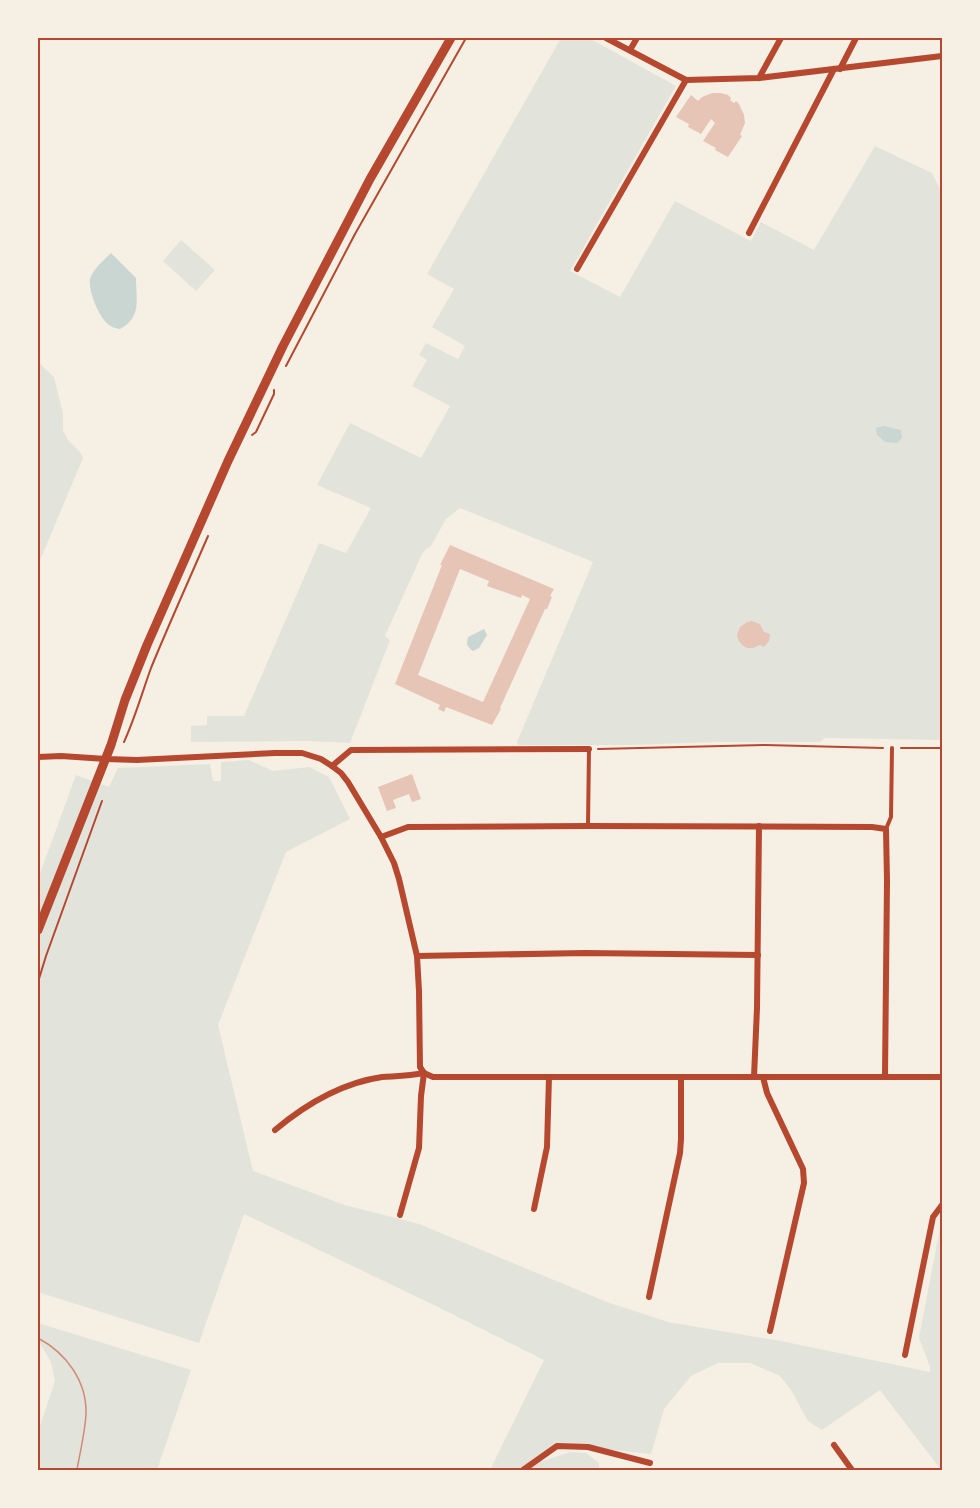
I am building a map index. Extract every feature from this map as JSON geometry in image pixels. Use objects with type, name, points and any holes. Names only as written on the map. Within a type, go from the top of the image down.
[{"type":"main road","points":[[38,930],[106,759],[126,698],[147,645],[250,414],[370,179],[451,38]]},
{"type":"street","points":[[606,38],[686,80],[759,78],[942,56]]},
{"type":"street","points":[[630,50],[637,38]]},
{"type":"street","points":[[759,78],[781,38]]},
{"type":"street","points":[[750,233],[837,69],[856,38]]},
{"type":"street","points":[[577,269],[686,80]]},
{"type":"street","points":[[332,766],[351,750],[589,749]]},
{"type":"street","points":[[38,757],[61,756],[117,760],[302,753],[321,759],[341,773],[381,837],[399,879],[417,956],[420,991],[420,1067],[424,1073],[433,1077],[942,1077]]},
{"type":"street","points":[[754,1077],[759,826]]},
{"type":"street","points":[[381,837],[408,827],[759,826],[886,829],[885,1076]]},
{"type":"street","points":[[417,956],[585,953],[758,955]]},
{"type":"street","points":[[275,1130],[315,1100],[339,1089],[382,1077],[408,1077],[424,1073]]},
{"type":"street","points":[[400,1215],[419,1148],[424,1073]]},
{"type":"street","points":[[534,1209],[547,1147],[549,1077]]},
{"type":"street","points":[[649,1297],[680,1153],[681,1077]]},
{"type":"street","points":[[763,1077],[767,1093],[803,1169],[804,1183],[770,1331]]},
{"type":"street","points":[[905,1355],[933,1217],[942,1205]]},
{"type":"street","points":[[834,1445],[852,1470]]},
{"type":"street","points":[[523,1470],[557,1446],[588,1447],[650,1463]]},
{"type":"lane","points":[[886,829],[891,817],[892,748]]},
{"type":"lane","points":[[588,826],[589,749]]},
{"type":"path","points":[[286,366],[355,234],[466,38]]},
{"type":"path","points":[[253,434],[256,432],[276,386]]},
{"type":"path","points":[[117,760],[152,666],[210,531]]},
{"type":"path","points":[[589,749],[765,745],[942,748]]},
{"type":"path","points":[[38,982],[104,793]]},
{"type":"shaded area","points":[[561,38],[589,38],[676,86],[570,271],[620,297],[675,201],[751,241],[761,222],[814,250],[875,146],[932,173],[942,193],[942,740],[825,738],[820,742],[518,745],[517,742],[593,562],[460,508],[446,519],[431,546],[423,552],[385,636],[390,640],[350,743],[191,742],[191,726],[207,725],[207,716],[244,716],[319,543],[346,553],[371,508],[317,485],[350,423],[421,458],[450,406],[412,386],[427,360],[419,355],[426,343],[458,359],[465,346],[432,327],[454,289],[427,274]]},
{"type":"shaded area","points":[[181,240],[215,270],[196,291],[163,261]]},
{"type":"shaded area","points":[[111,253],[136,278],[135,313],[132,319],[120,329],[112,327],[103,318],[96,305],[90,284],[94,272]]},
{"type":"shaded area","points":[[38,362],[54,377],[63,414],[63,431],[83,458],[38,565]]},
{"type":"shaded area","points":[[884,426],[901,430],[902,438],[897,443],[885,442],[877,435],[876,428]]},
{"type":"shaded area","points":[[484,629],[487,635],[479,648],[473,651],[467,645],[468,637]]},
{"type":"shaded area","points":[[249,760],[273,771],[309,767],[329,777],[350,819],[286,852],[218,1025],[253,1171],[345,1205],[419,1224],[607,1302],[668,1322],[781,1341],[930,1372],[919,1338],[942,1217],[942,1470],[880,1390],[822,1430],[808,1421],[791,1390],[780,1376],[750,1363],[718,1363],[691,1376],[664,1409],[651,1454],[567,1445],[522,1468],[570,1452],[586,1453],[599,1463],[599,1470],[490,1470],[544,1360],[244,1214],[199,1343],[38,1292],[38,879],[76,775],[109,787],[118,768],[210,764],[213,781],[221,781],[221,762]]},
{"type":"shaded area","points":[[38,1323],[191,1370],[157,1470],[38,1470],[38,1432],[55,1381],[51,1362],[41,1345],[38,1344]]},
{"type":"building","points":[[712,93],[728,95],[730,100],[739,104],[744,115],[745,123],[740,135],[742,136],[728,157],[703,141],[715,123],[711,119],[701,134],[676,117],[691,95],[698,101]]},
{"type":"building","points":[[450,545],[554,589],[547,609],[545,609],[492,725],[446,707],[444,712],[438,709],[440,705],[395,684],[442,565],[440,565]],"holes":[[[460,569],[489,581],[487,586],[530,599],[483,702],[418,675]]]},
{"type":"building","points":[[752,621],[760,624],[764,632],[770,634],[769,641],[764,647],[760,645],[747,648],[739,641],[737,635],[740,627]]},
{"type":"building","points":[[412,774],[421,799],[412,802],[409,794],[393,800],[396,808],[387,811],[378,787]]},
{"type":"tram line","points":[[38,1338],[66,1360],[79,1379],[83,1390],[86,1414],[77,1470]]}]
